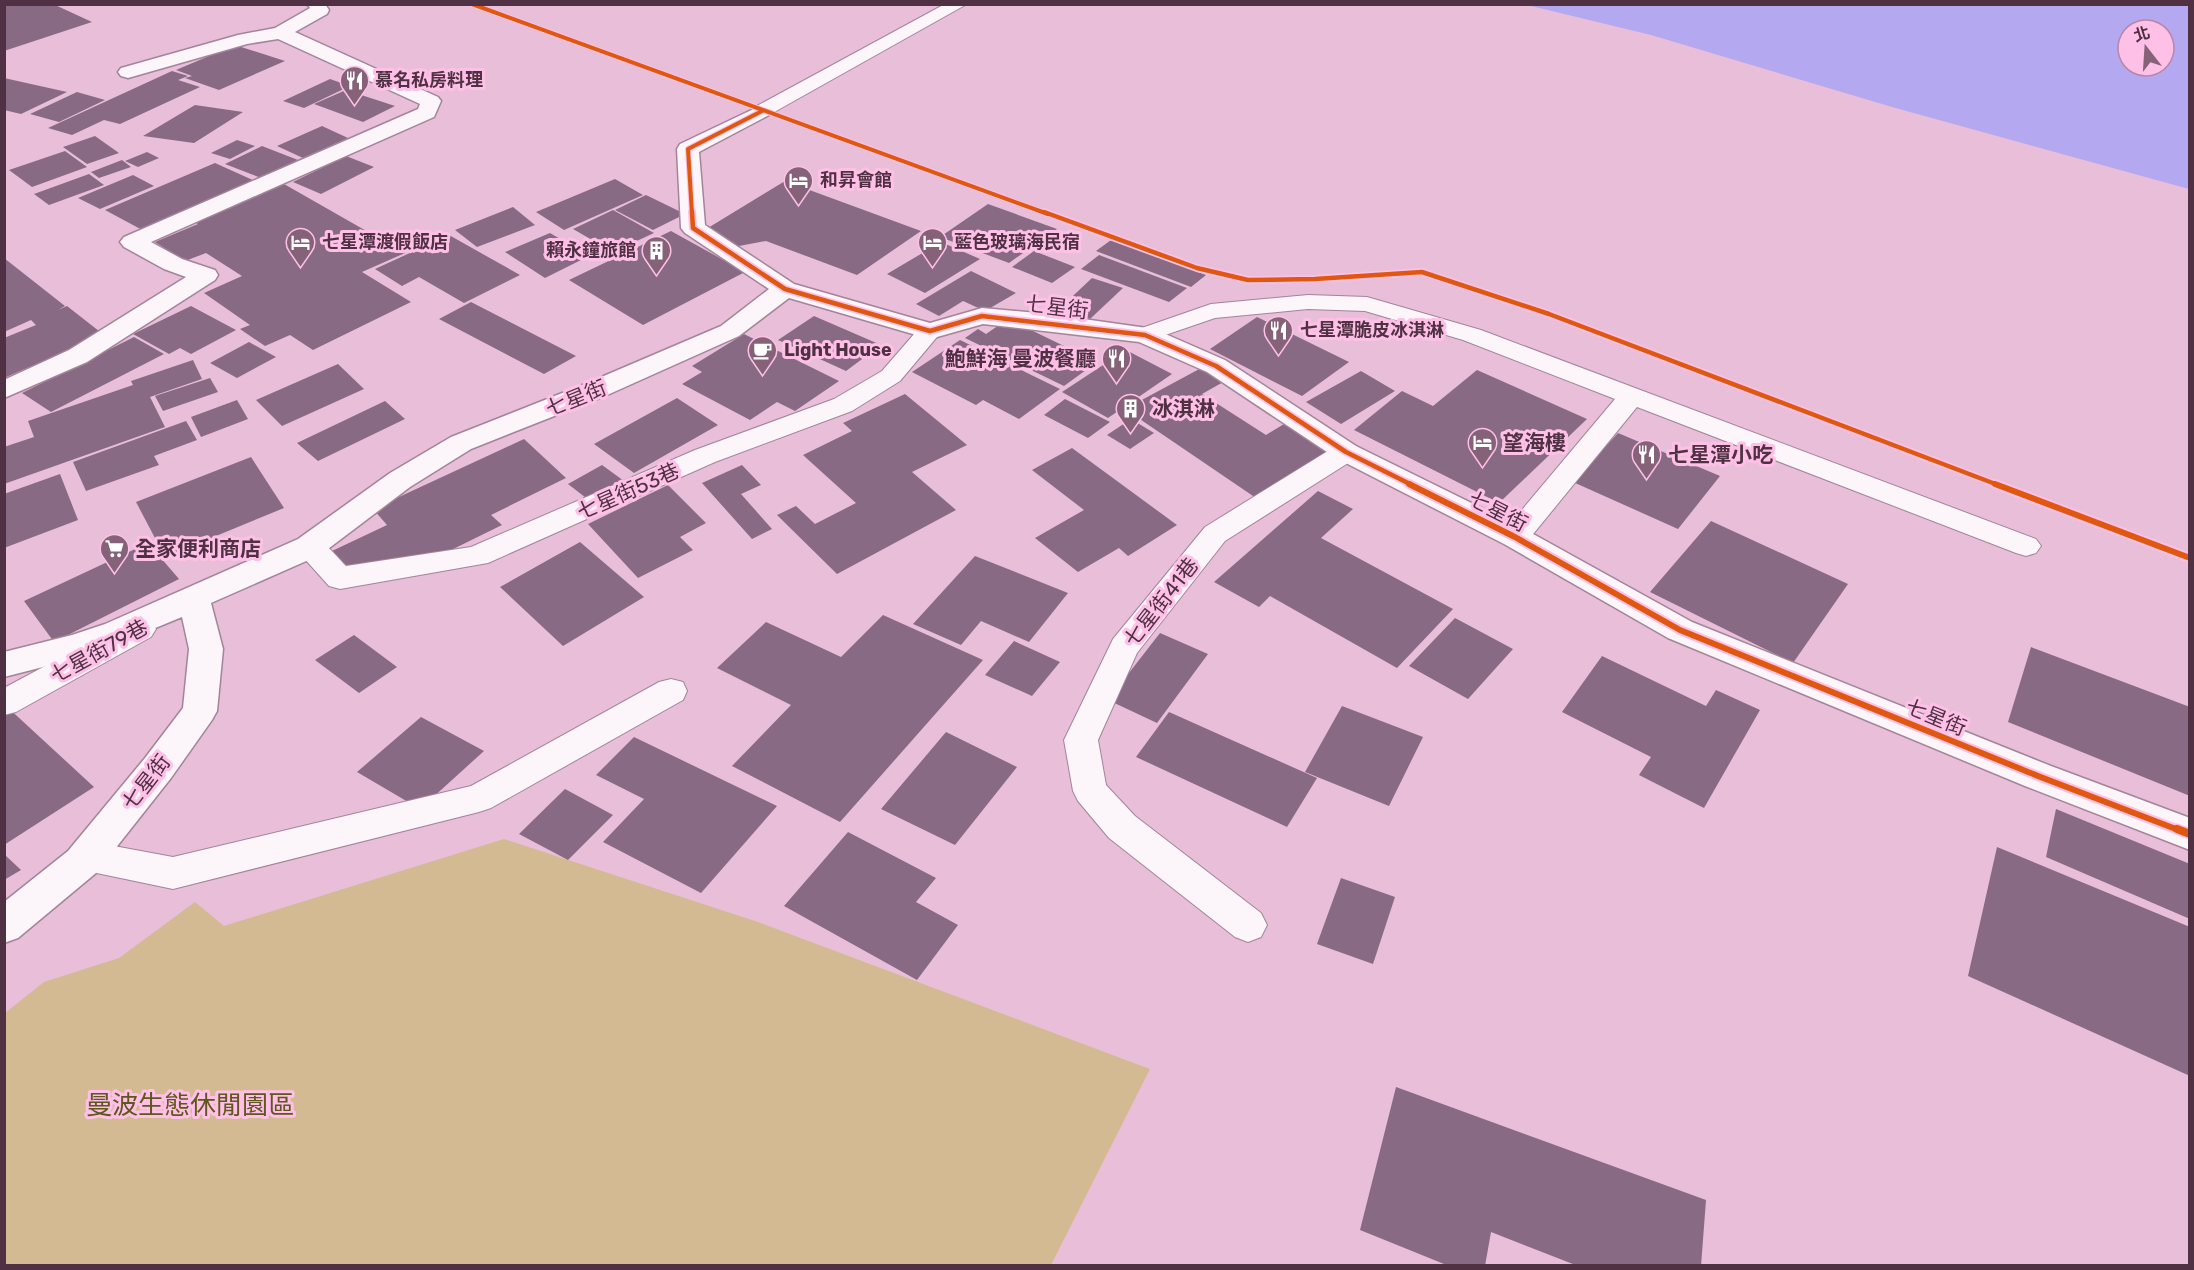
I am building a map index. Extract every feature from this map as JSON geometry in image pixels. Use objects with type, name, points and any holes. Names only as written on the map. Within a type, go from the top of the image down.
[{"type":"street","points":[[128,72],[245,39],[280,33],[320,10],[316,4]]},
{"type":"street","points":[[4,390],[78,356],[206,274],[172,264],[132,242],[427,113],[431,100],[280,33]]},
{"type":"street","points":[[762,111],[688,149],[693,228],[785,289],[930,331]]},
{"type":"street","name":"七星街","points":[[4,665],[78,646],[194,599],[309,547],[400,480],[461,443],[596,390],[730,331],[785,289]]},
{"type":"street","name":"七星街","points":[[930,331],[982,316],[1145,335],[1216,366],[1346,452],[1515,537],[1680,630],[2037,776],[2190,834]]},
{"type":"street","name":"七星街","points":[[4,926],[87,856],[158,768],[200,711],[206,649],[194,599]]},
{"type":"lane","points":[[762,111],[959,4]]},
{"type":"lane","points":[[1145,335],[1211,311],[1308,302],[1367,304],[1472,336],[2026,546]]},
{"type":"lane","name":"七星街53巷","points":[[309,547],[340,578],[477,556],[705,456],[843,405],[891,376],[930,331]]},
{"type":"lane","points":[[1515,537],[1631,397]]},
{"type":"lane","name":"七星街41巷","points":[[1248,925],[1122,827],[1090,791],[1081,740],[1124,647],[1215,534],[1346,452]]},
{"type":"lane","name":"七星街79巷","points":[[4,703],[194,599]]},
{"type":"lane","points":[[87,856],[173,873],[479,798],[671,691]]},
{"type":"green space","name":"曼波生態休閒園區","points":[[504,839],[758,922],[1150,1069],[1051,1265],[5,1265],[5,1013],[44,982],[119,958],[195,902],[224,926]]},
{"type":"shaded area","points":[[1527,5],[2189,5],[2189,189],[1892,107],[1651,35]]},
{"type":"building","points":[[4,4],[53,4],[92,22],[4,51]]},
{"type":"building","points":[[235,45],[285,61],[219,90],[185,78],[192,76],[176,70]]},
{"type":"building","points":[[172,71],[188,76],[178,80],[200,87],[120,124],[104,120],[72,135],[48,128]]},
{"type":"building","points":[[4,78],[67,92],[21,114],[4,110]]},
{"type":"building","points":[[330,79],[350,86],[304,108],[283,101]]},
{"type":"building","name":"慕名私房料理","points":[[346,90],[395,106],[363,122],[314,104]]},
{"type":"building","points":[[77,92],[105,100],[59,122],[30,114]]},
{"type":"building","points":[[195,105],[243,112],[194,143],[143,136]]},
{"type":"building","points":[[322,126],[348,138],[303,158],[277,146]]},
{"type":"building","points":[[95,136],[119,153],[87,164],[63,147]]},
{"type":"building","points":[[237,140],[255,146],[230,159],[211,153]]},
{"type":"building","points":[[262,146],[298,160],[261,178],[225,164]]},
{"type":"building","points":[[65,151],[87,167],[32,187],[9,170]]},
{"type":"building","points":[[147,152],[159,158],[138,167],[125,161]]},
{"type":"building","points":[[346,156],[374,167],[321,194],[293,182]]},
{"type":"building","points":[[122,160],[131,167],[99,178],[91,172]]},
{"type":"building","points":[[215,163],[257,182],[146,232],[105,210]]},
{"type":"building","points":[[89,174],[104,185],[49,205],[34,194]]},
{"type":"building","points":[[133,175],[154,186],[100,209],[78,198]]},
{"type":"building","points":[[615,179],[643,195],[564,230],[536,212]]},
{"type":"building","name":"和昇會館","points":[[785,181],[921,231],[857,275],[766,241],[739,246],[703,231]]},
{"type":"building","name":"七星潭渡假飯店","points":[[284,184],[405,253],[362,272],[411,302],[313,350],[290,335],[265,346],[240,329],[250,325],[204,293],[242,276],[206,253],[185,261],[155,242],[198,224],[193,221]]},
{"type":"building","points":[[646,195],[685,214],[653,230],[615,210]]},
{"type":"building","points":[[988,204],[1057,229],[1009,263],[940,237]]},
{"type":"building","points":[[513,207],[535,225],[477,247],[455,230]]},
{"type":"building","points":[[613,210],[654,233],[613,252],[573,229]]},
{"type":"building","name":"賴永鐘旅館","points":[[671,231],[745,272],[643,325],[569,280]]},
{"type":"building","points":[[550,233],[589,256],[545,278],[505,252]]},
{"type":"building","points":[[449,235],[520,275],[464,303],[419,277],[402,286],[375,269]]},
{"type":"building","points":[[1111,240],[1206,275],[1191,287],[1096,251]]},
{"type":"building","name":"藍色玻璃海民宿","points":[[941,242],[980,259],[925,293],[887,274]]},
{"type":"building","points":[[1034,251],[1075,267],[1052,283],[1012,267]]},
{"type":"building","points":[[1099,255],[1187,288],[1169,302],[1081,269]]},
{"type":"building","points":[[4,258],[65,306],[58,310],[67,306],[104,335],[4,378],[4,338],[36,325],[31,320],[4,332]]},
{"type":"building","points":[[971,271],[1016,293],[985,311],[963,301],[939,316],[916,304]]},
{"type":"building","points":[[1092,278],[1123,288],[1090,319],[1059,309]]},
{"type":"building","points":[[471,302],[576,356],[544,374],[439,319]]},
{"type":"building","points":[[191,306],[236,330],[191,354],[180,348],[169,354],[133,334]]},
{"type":"building","points":[[814,316],[881,345],[846,371],[778,340]]},
{"type":"building","name":"七星潭脆皮冰淇淋","points":[[1257,317],[1349,362],[1302,396],[1210,349]]},
{"type":"building","points":[[1008,319],[1097,362],[1064,386],[965,338],[978,329],[986,334]]},
{"type":"building","name":"Light House","points":[[744,334],[839,381],[795,411],[777,402],[750,420],[682,384],[702,372],[692,366]]},
{"type":"building","points":[[134,337],[164,354],[51,412],[22,393]]},
{"type":"building","points":[[960,340],[1060,389],[1019,419],[983,400],[976,405],[912,372]]},
{"type":"building","points":[[249,342],[276,357],[237,378],[210,363]]},
{"type":"building","name":"鮑鮮海 曼波餐廳","points":[[1126,350],[1172,374],[1108,418],[1062,392]]},
{"type":"building","points":[[193,360],[202,379],[150,397],[165,427],[4,484],[4,447],[34,437],[28,421],[133,385],[131,381]]},
{"type":"building","points":[[338,364],[364,389],[282,426],[256,400]]},
{"type":"building","points":[[1203,367],[1225,381],[1202,394],[1266,435],[1289,421],[1334,450],[1256,498],[1125,409]]},
{"type":"building","name":"望海樓","points":[[1477,370],[1587,419],[1499,503],[1354,430],[1402,391],[1433,406]]},
{"type":"building","points":[[1361,371],[1395,391],[1341,424],[1306,402]]},
{"type":"building","points":[[210,378],[218,392],[163,411],[155,396]]},
{"type":"building","points":[[905,394],[967,445],[912,472],[956,510],[837,574],[777,515],[796,506],[815,524],[856,503],[803,455],[852,431],[843,423]]},
{"type":"building","points":[[677,398],[718,425],[634,473],[594,444]]},
{"type":"building","points":[[1065,399],[1110,422],[1088,438],[1044,415]]},
{"type":"building","points":[[237,400],[248,419],[201,437],[191,417]]},
{"type":"building","points":[[385,401],[405,419],[318,461],[297,443]]},
{"type":"building","name":"冰淇淋","points":[[1131,419],[1154,433],[1130,449],[1107,435]]},
{"type":"building","points":[[186,421],[197,440],[154,456],[159,465],[86,491],[73,462]]},
{"type":"building","name":"七星潭小吃","points":[[1618,433],[1720,476],[1678,529],[1573,482]]},
{"type":"building","points":[[524,439],[566,478],[491,515],[502,525],[439,556],[347,570],[332,551],[387,525],[373,509]]},
{"type":"building","points":[[1072,448],[1177,525],[1128,556],[1119,548],[1078,572],[1035,538],[1084,510],[1032,470]]},
{"type":"building","points":[[251,457],[284,508],[165,557],[136,502]]},
{"type":"building","points":[[602,465],[624,481],[590,501],[568,484]]},
{"type":"building","points":[[742,465],[761,485],[741,494],[772,529],[752,539],[702,483]]},
{"type":"building","points":[[60,474],[78,520],[4,548],[4,494]]},
{"type":"building","points":[[668,485],[706,523],[680,537],[693,550],[638,578],[588,524]]},
{"type":"building","points":[[1318,491],[1353,509],[1321,538],[1453,609],[1397,668],[1270,596],[1259,607],[1214,582]]},
{"type":"building","points":[[1711,521],[1848,584],[1793,663],[1650,592]]},
{"type":"building","points":[[580,542],[644,597],[563,646],[500,587]]},
{"type":"building","points":[[148,543],[179,579],[54,642],[24,601]]},
{"type":"building","points":[[975,556],[1068,593],[1029,642],[981,621],[961,645],[913,624]]},
{"type":"building","points":[[883,615],[983,660],[840,822],[732,766],[791,705],[717,668],[766,622],[841,657]]},
{"type":"building","points":[[1455,618],[1513,649],[1468,699],[1409,666]]},
{"type":"building","points":[[1160,633],[1208,654],[1157,723],[1108,700]]},
{"type":"building","points":[[354,635],[397,667],[359,693],[315,660]]},
{"type":"building","points":[[1014,641],[1060,662],[1032,696],[985,675]]},
{"type":"building","points":[[2031,647],[2190,707],[2190,796],[2008,722]]},
{"type":"building","points":[[1602,656],[1706,706],[1716,690],[1760,710],[1704,808],[1639,775],[1651,757],[1562,712]]},
{"type":"building","points":[[4,704],[94,787],[4,845]]},
{"type":"building","points":[[1342,706],[1423,737],[1389,806],[1305,772]]},
{"type":"building","points":[[1169,712],[1317,778],[1287,827],[1136,757]]},
{"type":"building","points":[[421,717],[484,751],[420,809],[357,772]]},
{"type":"building","points":[[946,732],[1017,767],[955,845],[881,809]]},
{"type":"building","points":[[634,737],[777,806],[701,893],[603,842],[644,799],[596,775]]},
{"type":"building","points":[[565,789],[613,815],[568,860],[519,834]]},
{"type":"building","points":[[2056,809],[2190,864],[2190,919],[2046,857]]},
{"type":"building","points":[[848,832],[936,878],[916,902],[958,925],[917,980],[784,906]]},
{"type":"building","points":[[1997,847],[2190,927],[2190,1076],[1968,976]]},
{"type":"building","points":[[4,854],[21,870],[4,880]]},
{"type":"building","points":[[1341,878],[1395,897],[1373,964],[1317,944]]},
{"type":"building","points":[[1396,1087],[1706,1200],[1701,1266],[1578,1266],[1491,1232],[1485,1266],[1449,1266],[1360,1230]]},
{"type":"cycle path","points":[[472,4],[1197,268],[1248,280],[1315,279],[1422,272],[1549,314],[2190,558]]},
{"type":"cycle path","points":[[762,111],[688,149],[693,228],[785,289],[930,331],[982,316],[1145,335],[1216,366],[1346,452],[1515,537],[1680,630],[2038,776],[2190,834]]},
{"type":"place","name":"慕名私房料理","points":[[354,106]]},
{"type":"place","name":"和昇會館","points":[[799,206]]},
{"type":"place","name":"七星潭渡假飯店","points":[[301,268]]},
{"type":"place","name":"藍色玻璃海民宿","points":[[933,268]]},
{"type":"place","name":"賴永鐘旅館","points":[[657,276]]},
{"type":"place","name":"七星潭脆皮冰淇淋","points":[[1279,356]]},
{"type":"place","name":"Light House","points":[[763,376]]},
{"type":"place","name":"鮑鮮海 曼波餐廳","points":[[1117,384]]},
{"type":"place","name":"冰淇淋","points":[[1131,434]]},
{"type":"place","name":"望海樓","points":[[1482,468]]},
{"type":"place","name":"七星潭小吃","points":[[1647,480]]},
{"type":"place","name":"全家便利商店","points":[[114,574]]}]
